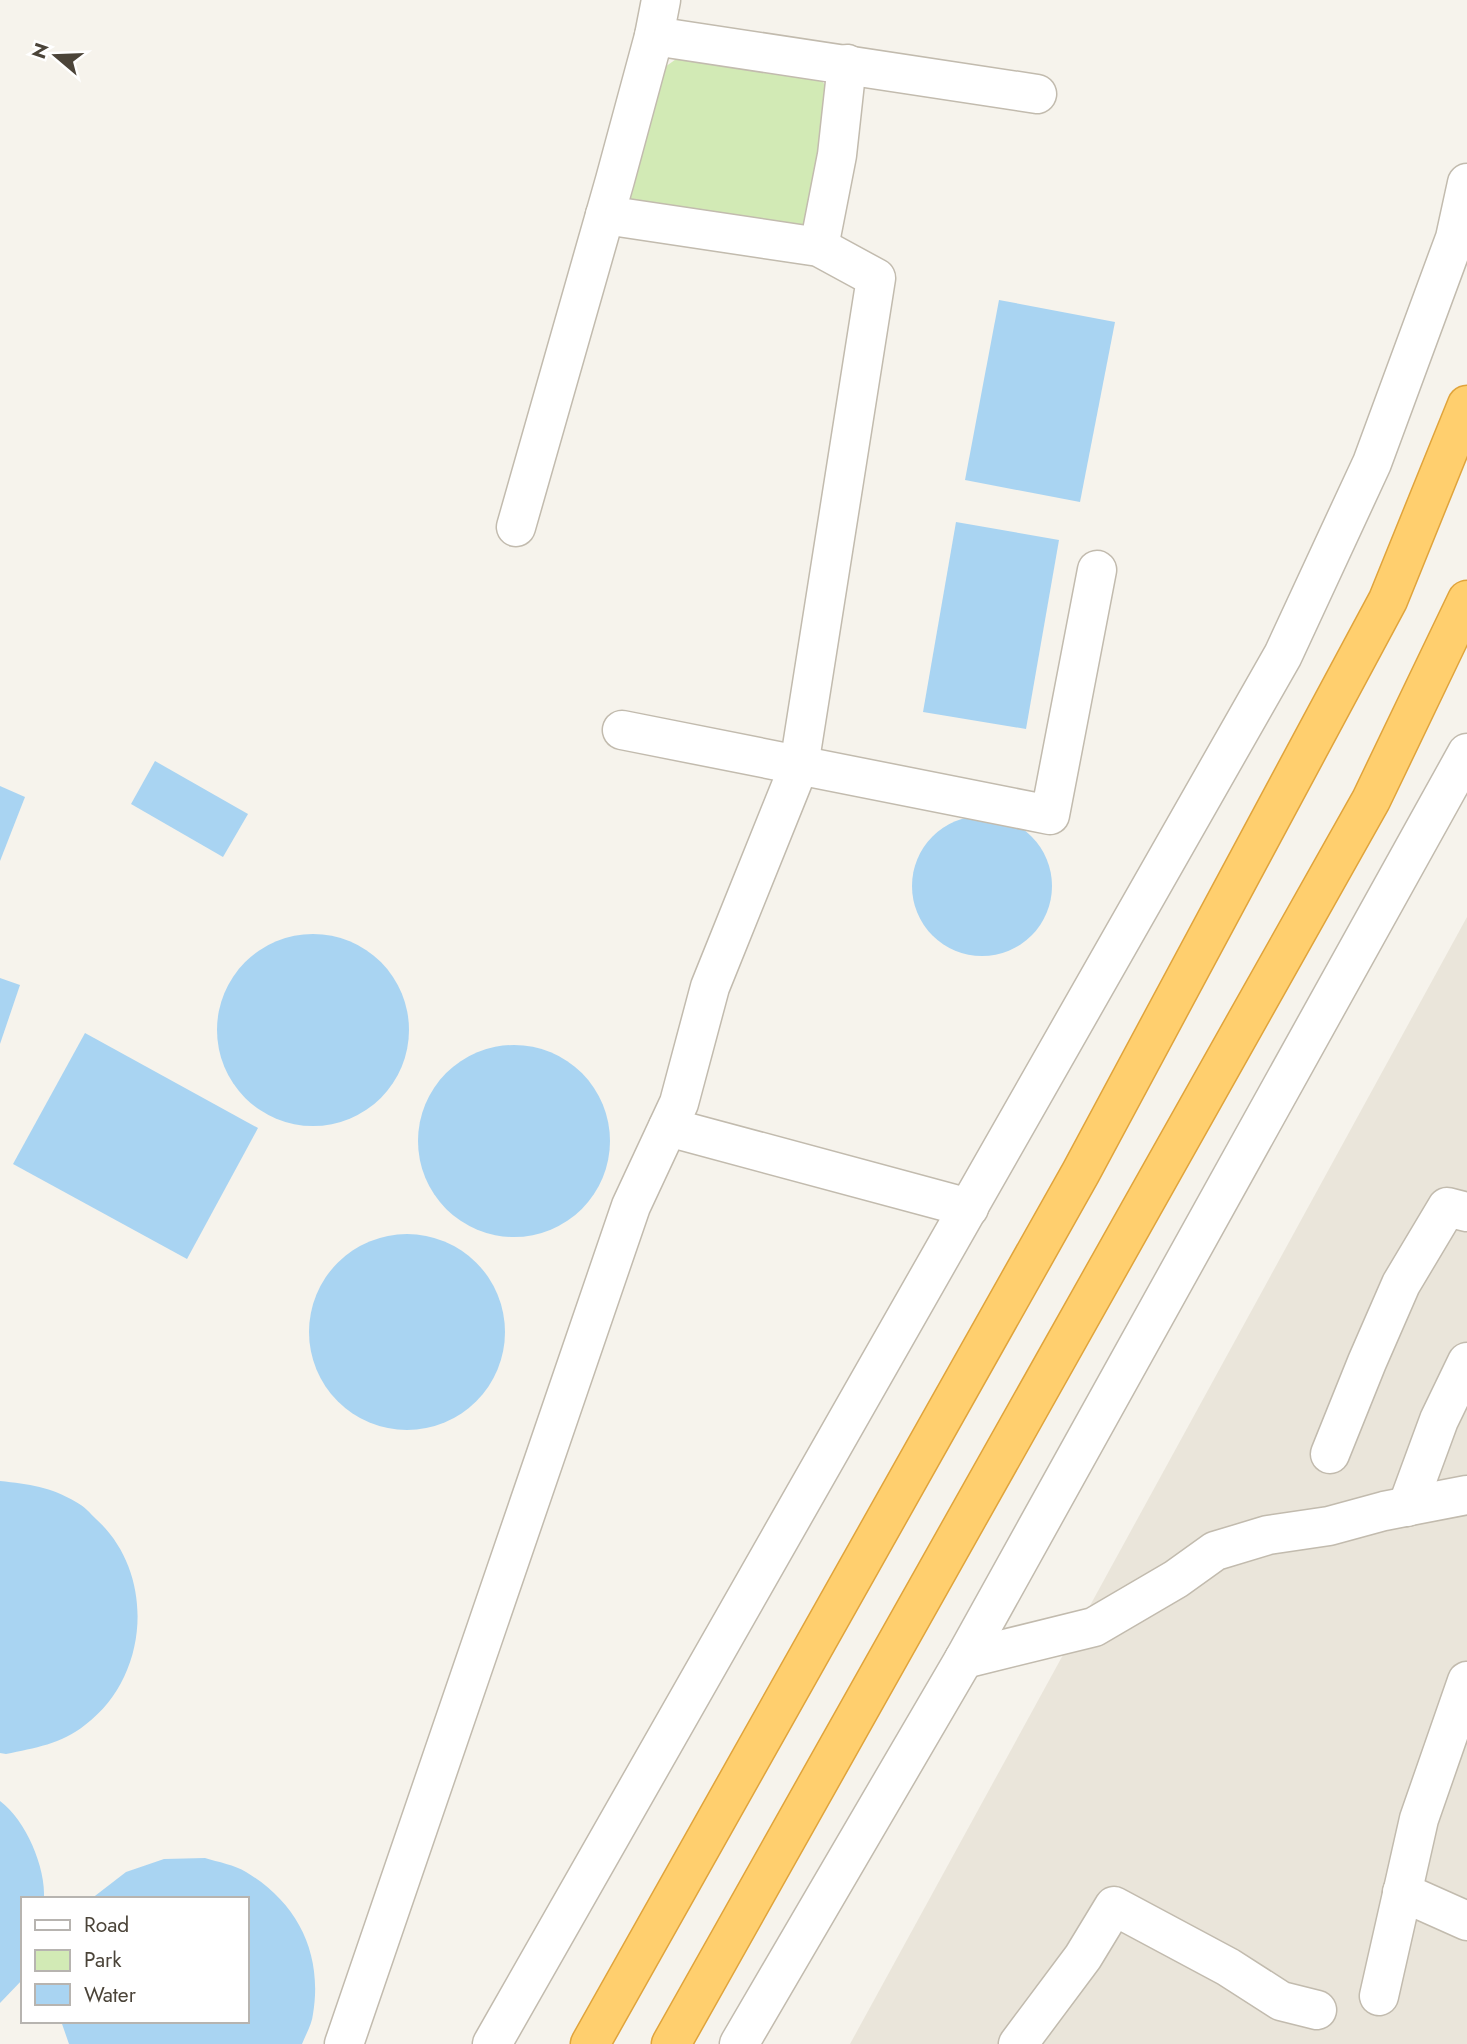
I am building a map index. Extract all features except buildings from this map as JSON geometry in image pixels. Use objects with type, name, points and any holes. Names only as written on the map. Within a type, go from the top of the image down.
[{"type":"highway","points":[[590,2044],[1081,1172],[1388,600],[1467,405]]},
{"type":"highway","points":[[671,2044],[1371,800],[1467,600]]},
{"type":"street","points":[[516,527],[658,18],[847,64],[1037,94]]},
{"type":"street","points":[[819,247],[837,155],[847,64]]},
{"type":"street","points":[[492,2044],[1283,655],[1372,463],[1455,238],[1467,183]]},
{"type":"street","points":[[344,2044],[631,1206],[679,1102],[710,987],[799,766],[876,278],[819,247],[605,215]]},
{"type":"street","points":[[622,730],[1050,815],[1097,570]]},
{"type":"street","points":[[739,2044],[964,1658],[1467,753]]},
{"type":"street","points":[[668,1127],[969,1208]]},
{"type":"street","points":[[1330,1454],[1401,1284],[1447,1207],[1467,1212]]},
{"type":"street","points":[[1407,1507],[1439,1420],[1467,1362]]},
{"type":"street","points":[[964,1658],[1094,1627],[1176,1579],[1214,1551],[1268,1535],[1329,1526],[1467,1495]]},
{"type":"street","points":[[1379,1996],[1419,1819],[1467,1681]]},
{"type":"street","points":[[1402,1892],[1467,1921]]},
{"type":"street","points":[[1018,2044],[1083,1957],[1114,1906],[1228,1968],[1281,2001],[1317,2010]]},
{"type":"shaded area","points":[[1467,917],[1467,2044],[850,2044]]},
{"type":"green space","points":[[686,52],[815,74],[833,93],[812,217],[802,228],[629,205],[665,67]]},
{"type":"water","points":[[999,300],[1115,322],[1080,502],[965,480]]},
{"type":"water","points":[[956,522],[1059,540],[1026,729],[923,712]]},
{"type":"water","points":[[155,761],[248,814],[223,857],[131,804]]},
{"type":"water","points":[[0,786],[25,797],[0,861]]},
{"type":"water","points":[[982,816],[1009,821],[1032,836],[1047,859],[1052,886],[1047,913],[1032,936],[1009,951],[982,956],[955,951],[932,936],[917,913],[912,886],[917,859],[932,836],[955,821]]},
{"type":"water","points":[[313,934],[350,941],[381,962],[402,993],[409,1030],[402,1067],[381,1098],[350,1119],[313,1126],[276,1119],[245,1098],[224,1067],[217,1030],[224,993],[245,962],[276,941]]},
{"type":"water","points":[[0,978],[20,985],[0,1044]]},
{"type":"water","points":[[85,1033],[258,1128],[187,1259],[13,1164]]},
{"type":"water","points":[[514,1045],[551,1052],[582,1073],[603,1104],[610,1141],[603,1178],[582,1209],[551,1230],[514,1237],[477,1230],[446,1209],[425,1178],[418,1141],[425,1104],[446,1073],[477,1052]]},
{"type":"water","points":[[407,1234],[444,1242],[476,1263],[497,1295],[505,1332],[497,1369],[476,1401],[444,1422],[407,1430],[370,1422],[338,1401],[317,1369],[309,1332],[317,1295],[338,1263],[370,1242]]},
{"type":"water","points":[[0,1481],[30,1485],[58,1493],[82,1506],[96,1519],[115,1541],[129,1567],[136,1595],[137,1624],[133,1653],[123,1680],[107,1705],[67,1737],[6,1754],[0,1753]]},
{"type":"water","points":[[0,1801],[18,1820],[32,1845],[42,1873],[44,1897],[21,1897],[21,1981],[0,2003]]},
{"type":"water","points":[[205,1858],[242,1870],[280,1899],[293,1915],[303,1932],[314,1971],[312,2018],[302,2044],[69,2044],[62,2023],[248,2023],[248,1897],[94,1897],[126,1872],[164,1859]]}]
